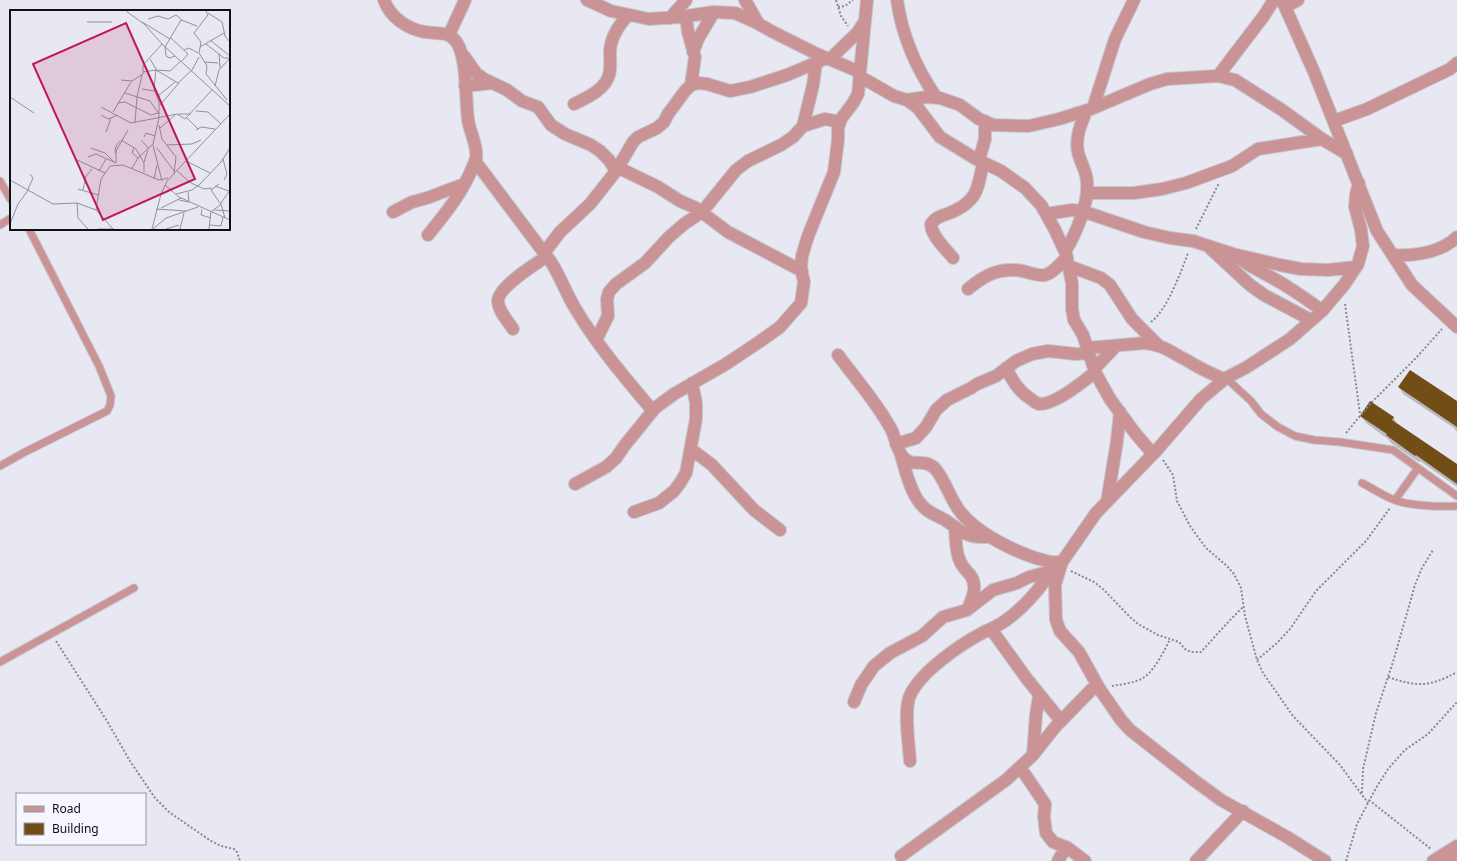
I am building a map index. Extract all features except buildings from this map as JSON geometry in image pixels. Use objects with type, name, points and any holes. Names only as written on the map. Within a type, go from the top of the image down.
[{"type":"street","points":[[384,0],[391,15],[404,24],[421,31],[449,35],[455,39],[460,50],[465,70],[468,120],[474,143],[476,157],[475,162],[464,184],[443,216],[428,235]]},
{"type":"street","points":[[449,35],[464,0]]},
{"type":"street","points":[[587,0],[611,11],[648,19],[670,18],[714,12],[735,13],[824,60],[859,74],[894,96],[907,100],[918,108],[940,137],[1001,171],[1025,188],[1041,205],[1055,230],[1067,258],[1072,283],[1072,310],[1074,320],[1083,335],[1095,370],[1110,399],[1155,453]]},
{"type":"street","points":[[670,18],[685,0]]},
{"type":"street","points":[[745,0],[758,24]]},
{"type":"street","points":[[575,484],[606,466],[616,458],[653,411],[674,394],[726,364],[780,327],[800,303],[804,282],[802,256],[808,236],[834,172],[838,128],[840,122],[858,94],[867,0]]},
{"type":"street","points":[[897,0],[904,34],[908,44],[920,73],[936,97]]},
{"type":"street","points":[[968,289],[990,274],[999,271],[1011,269],[1046,275],[1067,258],[1087,193],[1087,180],[1078,151],[1078,136],[1090,109],[1115,39],[1134,0]]},
{"type":"street","points":[[1218,76],[1263,17],[1274,0]]},
{"type":"street","points":[[1298,0],[1283,3],[1314,72],[1377,231],[1412,285],[1453,324]]},
{"type":"street","points":[[693,52],[698,39],[714,12]]},
{"type":"street","points":[[574,104],[597,91],[605,83],[609,75],[610,52],[613,37],[619,26],[628,15]]},
{"type":"street","points":[[686,16],[694,57],[694,70],[691,85]]},
{"type":"street","points":[[513,329],[499,307],[498,300],[505,288],[545,254],[560,232],[590,204],[618,170],[633,142],[638,137],[648,134],[664,122],[668,114],[691,85],[702,83],[730,91],[750,88],[787,75],[824,60],[855,35],[865,20]]},
{"type":"street","points":[[460,50],[476,72],[492,83],[507,90],[522,101],[538,107],[551,125],[558,131],[591,145],[600,151],[618,170],[658,187],[680,201],[702,212],[728,232],[802,271]]},
{"type":"street","points":[[596,340],[608,316],[607,299],[609,292],[616,284],[645,263],[669,237],[684,224],[702,212],[736,170],[748,161],[781,145],[793,137],[803,126],[813,85],[824,60]]},
{"type":"street","points":[[1334,121],[1367,109],[1450,69],[1457,63]]},
{"type":"street","points":[[907,100],[936,97],[960,105],[979,119],[993,125],[1029,126],[1059,119],[1090,109],[1150,84],[1167,79],[1218,76],[1235,80],[1282,110],[1322,139],[1347,154]]},
{"type":"street","points":[[466,86],[492,83]]},
{"type":"street","points":[[803,126],[825,119],[840,122]]},
{"type":"street","points":[[953,258],[932,230],[932,224],[936,218],[967,205],[972,200],[979,184],[985,139],[985,122]]},
{"type":"street","points":[[1087,193],[1134,192],[1162,189],[1186,183],[1226,169],[1258,148],[1322,139]]},
{"type":"street","points":[[475,162],[560,275],[574,308],[596,340],[653,411]]},
{"type":"street","points":[[910,762],[908,708],[909,698],[917,684],[933,667],[962,646],[1005,620],[1025,604],[1058,565],[1096,513],[1155,453],[1201,399],[1225,378],[1246,367],[1290,339],[1322,311],[1343,287],[1356,267],[1363,246],[1361,230],[1355,207],[1359,183]]},
{"type":"street","points":[[393,212],[412,202],[464,184]]},
{"type":"street","points":[[1046,214],[1072,210],[1082,211],[1144,232],[1192,241],[1233,254],[1301,269],[1328,270],[1356,267]]},
{"type":"street","points":[[1393,255],[1409,256],[1442,248],[1457,237]]},
{"type":"street","points":[[1208,247],[1250,285],[1264,295],[1311,320]]},
{"type":"street","points":[[1233,254],[1251,267],[1305,298],[1322,311]]},
{"type":"street","points":[[1067,258],[1110,285],[1132,319],[1158,345]]},
{"type":"street","points":[[899,449],[916,438],[926,427],[936,410],[947,400],[996,376],[1016,361],[1032,354],[1048,351],[1076,354],[1146,343],[1158,345],[1172,351],[1186,361],[1207,372],[1225,378]]},
{"type":"street","points":[[1006,368],[1015,385],[1023,394],[1037,404],[1049,403],[1084,380],[1115,347]]},
{"type":"street","points":[[838,355],[879,410],[891,429],[915,497],[921,505],[928,511],[968,535],[980,538],[991,536]]},
{"type":"street","points":[[634,512],[659,503],[674,491],[686,472],[696,419],[696,403],[692,383]]},
{"type":"street","points":[[1107,502],[1118,441],[1120,412]]},
{"type":"street","points":[[690,449],[712,465],[754,510],[780,530]]},
{"type":"street","points":[[899,449],[908,462],[918,464],[926,462],[932,465],[943,480],[958,509],[968,521],[991,536],[1025,554],[1058,565]]},
{"type":"street","points":[[955,527],[957,553],[960,562],[971,577],[974,589],[973,597],[967,610]]},
{"type":"street","points":[[854,702],[861,685],[874,666],[890,653],[922,636],[943,617],[967,610],[993,590],[1058,565]]},
{"type":"street","points":[[1058,565],[1055,585],[1056,620],[1060,631],[1079,652],[1098,686],[1121,720],[1130,730],[1221,800],[1287,837],[1325,861]]},
{"type":"street","points":[[991,629],[1040,696],[1061,721]]},
{"type":"street","points":[[901,856],[1006,780],[1033,755],[1061,721],[1098,686]]},
{"type":"street","points":[[1033,755],[1036,715],[1040,696]]},
{"type":"street","points":[[1020,767],[1044,804],[1046,833],[1053,842],[1066,847],[1085,861]]},
{"type":"street","points":[[1196,861],[1243,812]]},
{"type":"street","points":[[1440,857],[1457,846]]},
{"type":"street","points":[[1058,861],[1066,847]]},
{"type":"street","points":[[1440,857],[1456,861]]},
{"type":"lane","points":[[0,181],[10,198]]},
{"type":"lane","points":[[0,225],[10,219]]},
{"type":"lane","points":[[0,466],[100,415],[107,411],[110,406],[111,396],[99,366],[30,230]]},
{"type":"lane","points":[[1225,378],[1251,401],[1261,414],[1278,427],[1295,436],[1314,440],[1340,442],[1393,450],[1457,496]]},
{"type":"lane","points":[[1395,500],[1418,468]]},
{"type":"lane","points":[[1362,483],[1401,502],[1457,506]]},
{"type":"lane","points":[[0,662],[134,588]]},
{"type":"path","points":[[836,0],[841,16],[855,35]]},
{"type":"path","points":[[838,7],[845,6],[853,0]]},
{"type":"path","points":[[1141,328],[1153,321],[1161,311],[1181,271],[1192,241],[1226,169]]},
{"type":"path","points":[[1343,287],[1360,415]]},
{"type":"path","points":[[1340,442],[1360,415],[1453,324]]},
{"type":"path","points":[[1155,453],[1173,475],[1177,501],[1184,515],[1206,548],[1234,574],[1241,588],[1257,660],[1263,673],[1293,716],[1340,765],[1368,801],[1440,857]]},
{"type":"path","points":[[1257,660],[1277,643],[1290,629],[1316,591],[1366,541],[1395,500]]},
{"type":"path","points":[[1362,794],[1364,769],[1376,713],[1388,677],[1414,585],[1433,550]]},
{"type":"path","points":[[1058,565],[1094,582],[1138,624],[1158,635],[1179,642],[1185,649],[1192,652],[1201,652],[1244,606]]},
{"type":"path","points":[[51,633],[154,798],[169,812],[211,841],[237,852],[240,861]]},
{"type":"path","points":[[1098,686],[1129,683],[1146,676],[1155,665],[1170,639]]},
{"type":"path","points":[[1388,677],[1404,682],[1424,684],[1438,681],[1457,672]]},
{"type":"path","points":[[1346,861],[1357,824],[1368,801],[1388,769],[1405,750],[1428,734],[1457,702]]}]
